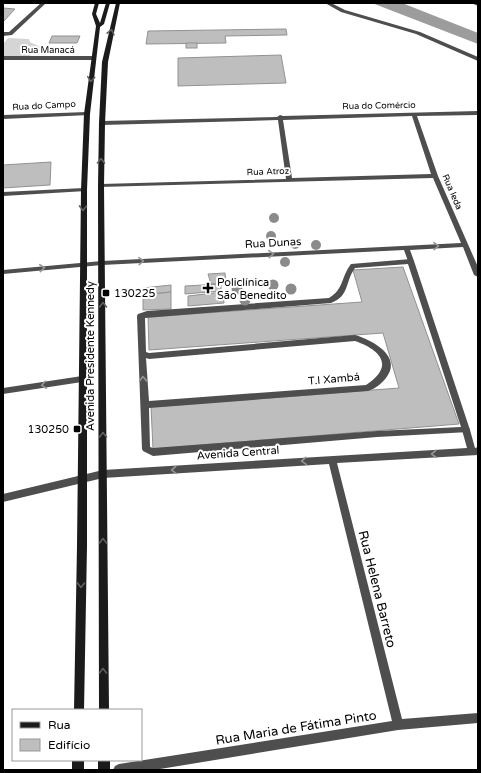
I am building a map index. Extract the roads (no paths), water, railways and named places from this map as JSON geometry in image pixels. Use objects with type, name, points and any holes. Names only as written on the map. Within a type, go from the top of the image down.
[{"type":"main road","name":"Avenida Presidente Kennedy","points":[[79,709],[82,546],[82,265],[87,114],[98,26],[94,14],[97,3]]},
{"type":"main road","name":"Avenida Presidente Kennedy","points":[[98,26],[102,24],[108,3]]},
{"type":"main road","name":"Avenida Presidente Kennedy","points":[[104,709],[102,263],[100,186],[105,62],[118,3]]},
{"type":"street","points":[[3,34],[10,34],[44,3]]},
{"type":"street","points":[[327,3],[343,11],[418,33],[478,59]]},
{"type":"street","points":[[473,3],[478,6]]},
{"type":"street","name":"Rua Manacá","points":[[3,58],[93,58]]},
{"type":"street","name":"Rua do Comércio","points":[[102,123],[280,117],[478,113]]},
{"type":"street","name":"Rua do Campo","points":[[3,117],[87,114]]},
{"type":"street","name":"Rua Ieda","points":[[414,115],[435,176],[478,275]]},
{"type":"street","points":[[280,117],[289,180]]},
{"type":"street","name":"Rua Atroz","points":[[100,186],[435,176]]},
{"type":"street","points":[[3,194],[84,190]]},
{"type":"street","name":"Rua Dunas","points":[[3,272],[102,263],[465,245]]},
{"type":"street","points":[[406,248],[466,430],[475,451]]},
{"type":"street","points":[[411,261],[353,266],[348,272],[344,289],[339,296],[331,300],[147,314],[141,316],[146,449],[153,452],[377,434],[466,430]]},
{"type":"street","name":"T.I Xambá","points":[[142,354],[149,356],[355,338],[365,340],[374,345],[382,352],[386,360],[384,377],[368,388],[145,405]]},
{"type":"street","points":[[3,391],[82,380]]},
{"type":"street","name":"Avenida Central","points":[[3,498],[81,481],[103,474],[475,451]]},
{"type":"street","name":"Rua Helena Barreto","points":[[332,459],[398,725]]},
{"type":"street","name":"Rua Maria de Fátima Pinto","points":[[119,770],[398,725],[478,718]]},
{"type":"place","name":"Policlínica São Benedito","points":[[208,288]]},
{"type":"place","name":"130225","points":[[106,293]]},
{"type":"place","name":"130250","points":[[77,429]]}]
